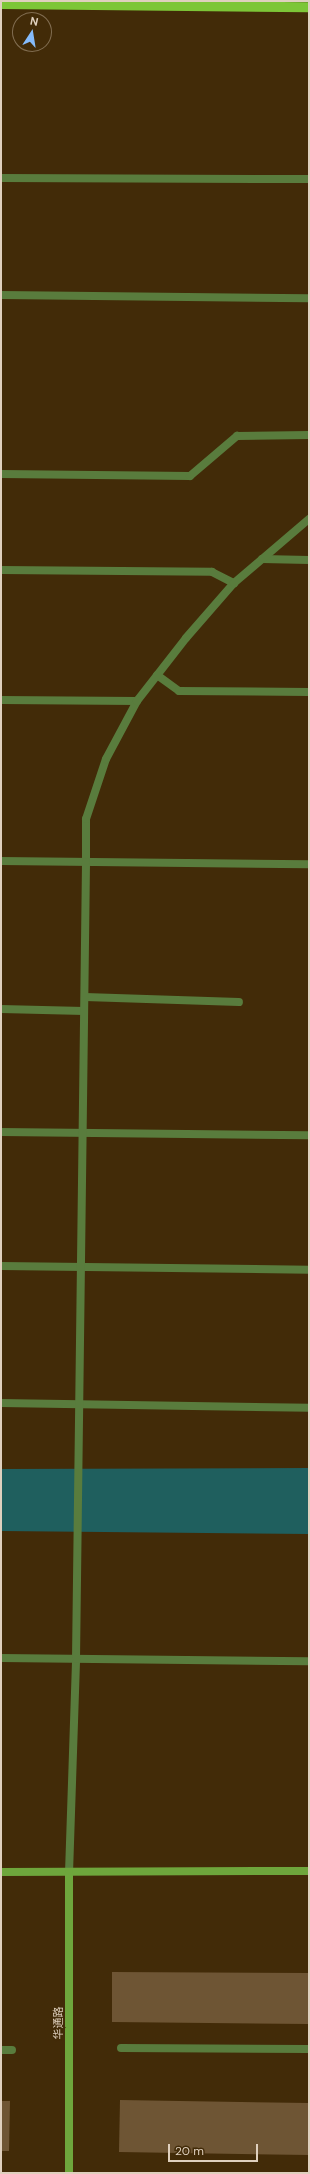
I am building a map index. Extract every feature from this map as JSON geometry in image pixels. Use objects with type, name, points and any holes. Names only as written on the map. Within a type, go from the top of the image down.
[{"type":"main road","points":[[1,4],[309,7]]},
{"type":"street","points":[[1,178],[309,179]]},
{"type":"street","points":[[1,295],[309,298]]},
{"type":"street","points":[[1,474],[190,476],[238,436],[309,435]]},
{"type":"street","points":[[69,1873],[76,1659],[86,819],[106,759],[137,701],[234,583],[309,519]]},
{"type":"street","points":[[262,559],[309,560]]},
{"type":"street","points":[[1,570],[212,572],[234,583]]},
{"type":"street","points":[[157,676],[179,691],[309,692]]},
{"type":"street","points":[[1,700],[137,701]]},
{"type":"street","points":[[1,861],[309,864]]},
{"type":"street","points":[[85,997],[239,1002]]},
{"type":"street","points":[[1,1009],[84,1011]]},
{"type":"street","points":[[1,1132],[309,1135]]},
{"type":"street","points":[[1,1266],[309,1270]]},
{"type":"street","points":[[1,1403],[309,1408]]},
{"type":"street","points":[[1,1658],[309,1660]]},
{"type":"street","points":[[1,1872],[69,1873],[309,1871]]},
{"type":"street","name":"华通路","points":[[69,1873],[69,2173]]},
{"type":"street","points":[[121,2048],[309,2049]]},
{"type":"street","points":[[1,2050],[12,2050]]},
{"type":"water","points":[[309,1468],[309,1534],[1,1531],[1,1469]]},
{"type":"building","points":[[112,1972],[309,1973],[309,2024],[112,2022]]},
{"type":"building","points":[[120,2100],[309,2103],[309,2155],[119,2152]]},
{"type":"building","points":[[1,2101],[10,2101],[9,2151],[1,2151]]}]
